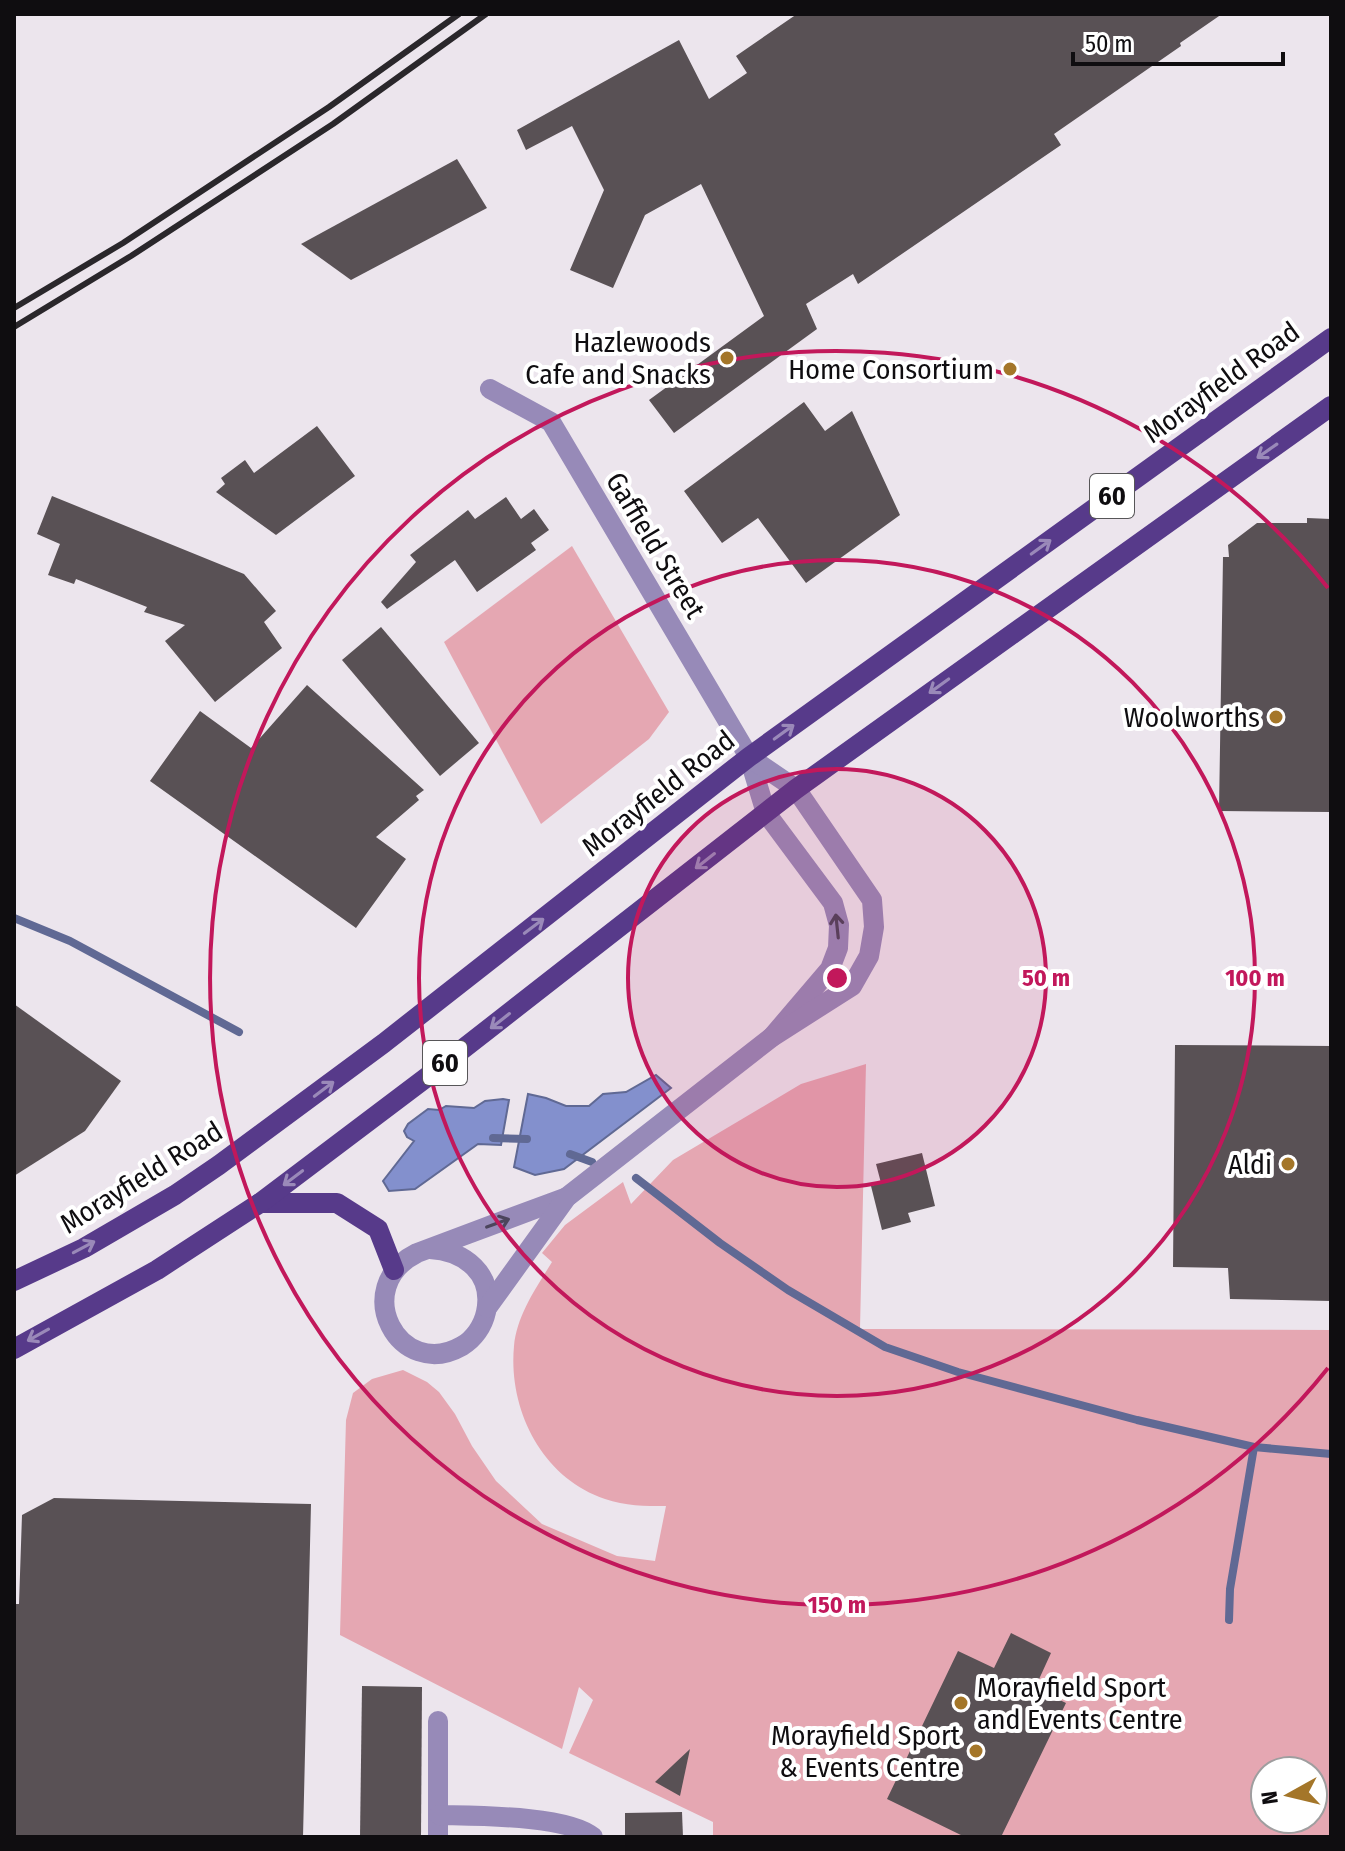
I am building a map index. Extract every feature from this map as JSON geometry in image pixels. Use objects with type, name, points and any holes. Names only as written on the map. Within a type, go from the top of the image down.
[{"type":"main road","name":"Morayfield Road","points":[[14,1281],[84,1248],[175,1195],[219,1165],[322,1091],[749,757],[1331,338]]},
{"type":"main road","name":"60","points":[[14,1349],[157,1270],[260,1203],[796,789],[1331,406]]},
{"type":"main road","points":[[260,1203],[337,1203],[378,1229],[394,1270]]},
{"type":"street","name":"Gaffield Street","points":[[490,389],[551,422],[749,757]]},
{"type":"street","points":[[487,1308],[567,1197],[772,1037],[852,986],[869,956],[874,927],[872,900],[796,789],[749,757]]},
{"type":"street","points":[[749,757],[766,813],[833,903],[839,925],[838,948],[830,969],[772,1037]]},
{"type":"street","points":[[430,1249],[460,1255],[473,1265],[487,1293],[484,1320],[477,1333],[466,1344],[439,1354],[405,1344],[388,1324],[384,1297],[394,1270],[410,1256],[567,1197]]},
{"type":"street","points":[[438,1721],[438,1837]]},
{"type":"street","points":[[439,1815],[502,1816],[541,1821],[586,1831],[593,1837]]},
{"type":"shaded area","points":[[572,546],[669,712],[649,739],[541,824],[444,642]]},
{"type":"shaded area","points":[[866,1064],[860,1329],[1331,1330],[1331,1837],[713,1837],[713,1822],[569,1753],[593,1700],[579,1687],[562,1749],[340,1635],[346,1420],[353,1393],[372,1379],[403,1370],[439,1392],[496,1481],[542,1524],[617,1556],[655,1561],[666,1506],[643,1506],[605,1499],[563,1475],[534,1439],[524,1417],[517,1394],[514,1346],[528,1302],[552,1262],[542,1253],[565,1225],[623,1182],[631,1204],[673,1160],[801,1084]]},
{"type":"water","points":[[656,1075],[671,1088],[564,1169],[535,1175],[514,1167],[528,1094],[566,1106],[589,1106],[603,1094],[626,1092]]},
{"type":"water","points":[[509,1100],[501,1145],[478,1144],[415,1189],[389,1191],[383,1181],[414,1141],[404,1131],[408,1124],[428,1109],[439,1110],[446,1106],[474,1108],[485,1101]]},
{"type":"building","points":[[797,14],[1222,14],[1054,134],[1061,145],[858,284],[853,274],[806,304],[817,329],[674,433],[649,400],[764,316],[701,184],[645,215],[613,288],[570,270],[604,190],[572,126],[526,150],[517,130],[679,40],[709,99],[747,73],[736,56]]},
{"type":"building","points":[[457,159],[487,208],[351,280],[301,244]]},
{"type":"building","points":[[804,402],[825,431],[852,411],[900,515],[806,583],[758,518],[722,543],[684,491]]},
{"type":"building","points":[[317,426],[355,476],[276,535],[216,492],[225,484],[221,478],[245,460],[254,473]]},
{"type":"building","points":[[52,496],[244,574],[276,611],[264,622],[282,648],[215,702],[165,641],[185,625],[144,612],[147,607],[76,579],[74,584],[48,575],[60,544],[37,534]]},
{"type":"building","points":[[506,497],[521,519],[534,509],[549,530],[531,543],[536,550],[477,592],[455,560],[387,609],[381,602],[416,562],[410,555],[468,510],[475,519]]},
{"type":"building","name":"Woolworths","points":[[1307,518],[1331,519],[1331,812],[1219,811],[1223,557],[1229,557],[1228,545],[1257,523],[1307,523]]},
{"type":"building","points":[[381,627],[479,743],[440,776],[342,660]]},
{"type":"building","points":[[307,685],[424,790],[416,796],[419,800],[376,837],[406,859],[356,928],[150,781],[200,711],[251,748]]},
{"type":"building","points":[[14,1004],[121,1081],[85,1131],[14,1176]]},
{"type":"building","points":[[1175,1045],[1331,1046],[1331,1301],[1230,1299],[1228,1268],[1173,1267]]},
{"type":"building","points":[[922,1153],[935,1206],[908,1213],[911,1222],[882,1230],[871,1186],[881,1183],[876,1164]]},
{"type":"building","points":[[54,1498],[311,1504],[303,1837],[14,1837],[14,1631],[16,1604],[19,1604],[22,1515]]},
{"type":"building","name":"Morayfield Sport & Events Centre","points":[[1011,1633],[1051,1653],[1035,1688],[1066,1703],[1001,1837],[965,1837],[887,1799],[958,1651],[994,1668]]},
{"type":"building","points":[[362,1686],[422,1687],[421,1837],[360,1837]]},
{"type":"building","points":[[690,1749],[680,1796],[655,1782]]},
{"type":"building","points":[[682,1812],[683,1837],[625,1837],[625,1813]]},
{"type":"waterway","points":[[14,918],[70,941],[239,1032]]},
{"type":"waterway","points":[[493,1138],[527,1139]]},
{"type":"waterway","points":[[570,1154],[592,1162]]},
{"type":"waterway","points":[[636,1178],[720,1243],[788,1290],[885,1347],[958,1372],[1137,1420],[1254,1447],[1331,1454]]},
{"type":"waterway","points":[[1229,1620],[1230,1589],[1254,1447]]},
{"type":"railway","points":[[14,308],[123,243],[329,107],[459,14]]},
{"type":"railway","points":[[14,327],[131,256],[333,124],[486,14]]},
{"type":"place","name":"Hazlewoods Cafe and Snacks","points":[[727,358]]},
{"type":"place","name":"Home Consortium","points":[[1010,369]]},
{"type":"place","name":"Woolworths","points":[[1276,717]]},
{"type":"place","name":"Aldi","points":[[1288,1164]]},
{"type":"place","name":"Morayfield Sport and Events Centre","points":[[961,1703]]},
{"type":"place","name":"Morayfield Sport & Events Centre","points":[[976,1751]]}]
